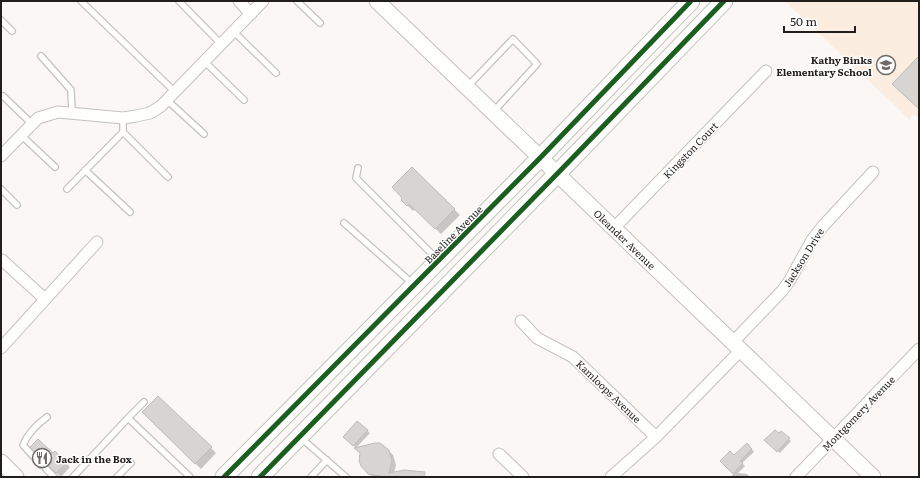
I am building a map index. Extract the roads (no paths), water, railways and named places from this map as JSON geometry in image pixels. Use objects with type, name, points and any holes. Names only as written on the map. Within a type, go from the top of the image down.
[{"type":"main road","name":"Baseline Avenue","points":[[224,477],[439,261],[691,1]]},
{"type":"main road","points":[[260,477],[724,1]]},
{"type":"street","points":[[239,1],[252,14]]},
{"type":"street","points":[[1,156],[38,118],[58,112],[123,118],[150,113],[161,106],[263,1]]},
{"type":"street","name":"Oleander Avenue","points":[[377,1],[873,477]]},
{"type":"street","name":"Kingston Court","points":[[614,228],[766,71]]},
{"type":"street","name":"Jackson Drive","points":[[611,477],[656,437],[737,346],[790,280],[812,240],[873,172]]},
{"type":"street","points":[[1,348],[98,242]]},
{"type":"street","points":[[2,260],[45,299]]},
{"type":"street","name":"Kamloops Avenue","points":[[521,321],[537,338],[573,357],[656,437]]},
{"type":"street","name":"Montgomery Avenue","points":[[796,477],[919,349]]},
{"type":"street","points":[[499,454],[523,477]]},
{"type":"street","points":[[1,462],[16,477]]},
{"type":"lane","points":[[81,1],[171,96],[204,134]]},
{"type":"lane","points":[[179,1],[221,44]]},
{"type":"lane","points":[[297,1],[320,23]]},
{"type":"lane","points":[[1,20],[12,31]]},
{"type":"lane","points":[[234,32],[276,73]]},
{"type":"lane","points":[[466,88],[513,39],[537,64],[492,112]]},
{"type":"lane","points":[[41,56],[72,90],[72,113]]},
{"type":"lane","points":[[204,61],[244,100]]},
{"type":"lane","points":[[4,96],[32,124]]},
{"type":"lane","points":[[67,189],[123,132],[123,118]]},
{"type":"lane","points":[[123,132],[168,177]]},
{"type":"lane","points":[[21,134],[55,167]]},
{"type":"lane","points":[[358,168],[356,178],[439,261]]},
{"type":"lane","points":[[86,170],[130,212]]},
{"type":"lane","points":[[1,189],[18,205]]},
{"type":"lane","points":[[344,223],[414,286]]},
{"type":"lane","points":[[73,477],[144,402]]},
{"type":"lane","points":[[41,465],[23,445],[37,424],[47,417]]},
{"type":"lane","points":[[128,418],[190,477]]},
{"type":"lane","points":[[300,436],[346,477]]},
{"type":"lane","points":[[311,477],[327,460]]},
{"type":"lane","points":[[117,477],[131,463]]},
{"type":"lane","points":[[46,469],[54,477]]},
{"type":"place","name":"Kathy Binks Elementary School","points":[[886,65]]},
{"type":"place","name":"Jack in the Box","points":[[42,458]]}]
